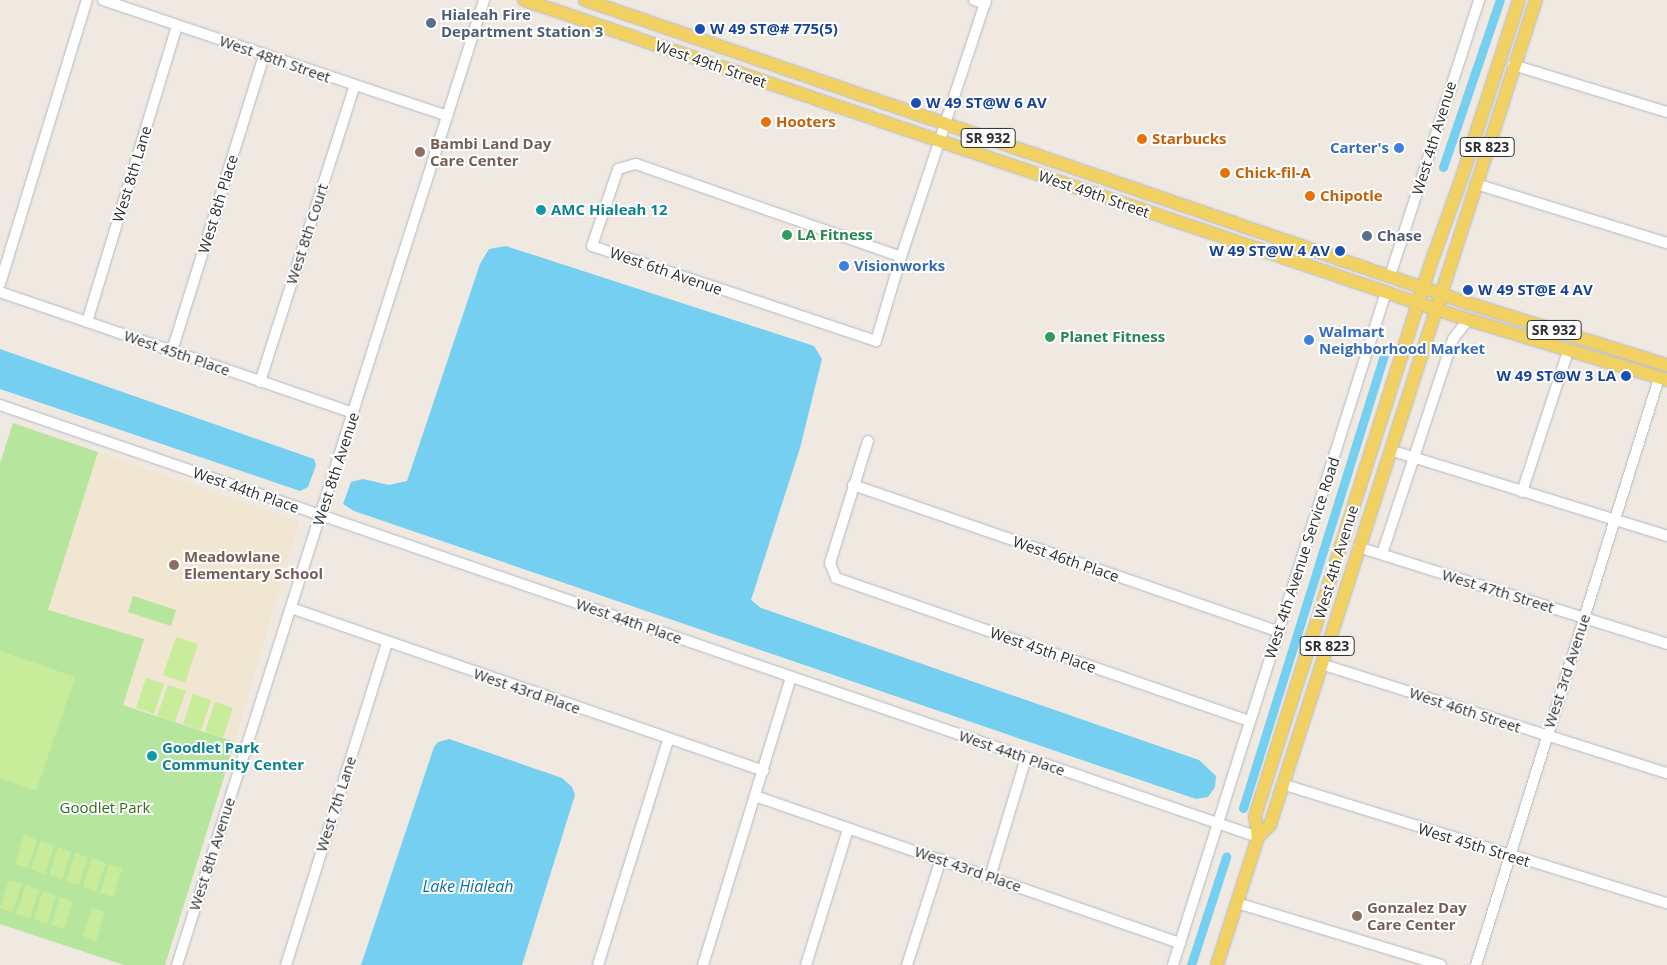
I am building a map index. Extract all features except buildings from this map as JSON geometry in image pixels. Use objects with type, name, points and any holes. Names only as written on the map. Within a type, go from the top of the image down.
[{"type":"main road","name":"West 49th Street","points":[[524,0],[1437,310],[1642,373],[1664,377]]},
{"type":"main road","name":"West 49th Street","points":[[585,0],[1442,295],[1667,365]]},
{"type":"main road","name":"SR 823","points":[[1423,287],[1519,0]]},
{"type":"main road","points":[[1513,65],[1510,46],[1523,0]]},
{"type":"main road","name":"SR 823","points":[[1442,295],[1513,65],[1536,0]]},
{"type":"main road","points":[[672,50],[710,56],[729,50]]},
{"type":"main road","points":[[723,68],[737,58],[780,67]]},
{"type":"main road","name":"West 4th Avenue","points":[[1217,965],[1258,837],[1256,816],[1423,287]]},
{"type":"main road","name":"West 4th Avenue","points":[[1258,837],[1270,825],[1358,547],[1393,451],[1442,295]]},
{"type":"main road","points":[[1349,522],[1350,533],[1358,547]]},
{"type":"main road","points":[[1312,640],[1312,652],[1321,664]]},
{"type":"street","points":[[0,284],[87,0]]},
{"type":"street","name":"West 48th Street","points":[[103,0],[264,56],[447,116]]},
{"type":"street","name":"West 8th Avenue","points":[[177,965],[484,0]]},
{"type":"street","points":[[974,0],[986,2]]},
{"type":"street","name":"West 4th Avenue","points":[[1390,276],[1411,215],[1450,83],[1479,0]]},
{"type":"street","name":"West 6th Avenue","points":[[901,257],[636,164],[618,169],[592,246],[876,341],[901,257],[986,2]]},
{"type":"street","name":"West 8th Lane","points":[[87,322],[177,26]]},
{"type":"street","name":"West 8th Place","points":[[172,352],[264,56]]},
{"type":"street","points":[[1513,65],[1667,112]]},
{"type":"street","name":"West 8th Court","points":[[260,382],[354,86]]},
{"type":"street","points":[[1476,184],[1667,243]]},
{"type":"street","name":"West 45th Place","points":[[0,292],[354,413]]},
{"type":"street","name":"West 4th Avenue Service Road","points":[[1218,824],[1386,292]]},
{"type":"street","points":[[1382,554],[1453,339],[1460,326],[1468,320]]},
{"type":"street","points":[[1522,492],[1568,351]]},
{"type":"street","name":"West 3rd Avenue","points":[[1476,965],[1508,856],[1614,520],[1664,377]]},
{"type":"street","name":"West 44th Place","points":[[0,405],[1258,837]]},
{"type":"street","points":[[853,485],[868,441]]},
{"type":"street","points":[[1393,451],[1667,536]]},
{"type":"street","name":"West 45th Place","points":[[853,485],[830,563],[836,578],[1250,721]]},
{"type":"street","name":"West 46th Place","points":[[853,485],[1278,632]]},
{"type":"street","name":"West 47th Street","points":[[1358,547],[1667,644]]},
{"type":"street","name":"West 43rd Place","points":[[291,608],[668,740],[764,771]]},
{"type":"street","name":"West 7th Lane","points":[[286,965],[387,643]]},
{"type":"street","name":"West 46th Street","points":[[1321,664],[1667,773]]},
{"type":"street","points":[[703,965],[764,771],[791,677]]},
{"type":"street","points":[[598,965],[668,740]]},
{"type":"street","points":[[990,877],[1026,758]]},
{"type":"street","name":"West 45th Street","points":[[1282,784],[1508,856],[1667,903]]},
{"type":"street","name":"West 43rd Place","points":[[755,796],[1180,943]]},
{"type":"street","points":[[1173,965],[1218,824]]},
{"type":"street","points":[[806,965],[848,828]]},
{"type":"street","points":[[908,965],[941,860]]},
{"type":"street","points":[[1237,903],[1441,965]]},
{"type":"shaded area","name":"Meadowlane Elementary School","points":[[98,452],[299,521],[235,742],[123,704],[48,610]]},
{"type":"green space","name":"Goodlet Park","points":[[13,423],[98,452],[48,610],[144,639],[123,705],[235,742],[165,965],[124,965],[0,924],[0,463]]},
{"type":"green space","points":[[133,596],[176,610],[171,626],[128,612]]},
{"type":"green space","points":[[176,637],[198,644],[185,683],[163,675]]},
{"type":"green space","points":[[0,651],[75,677],[36,791],[0,778]]},
{"type":"green space","points":[[146,678],[164,684],[154,714],[136,708]]},
{"type":"green space","points":[[168,685],[186,691],[175,722],[157,716]]},
{"type":"green space","points":[[193,694],[211,700],[201,730],[183,724]]},
{"type":"green space","points":[[215,702],[233,708],[223,738],[205,732]]},
{"type":"green space","points":[[24,835],[37,840],[28,868],[15,864]]},
{"type":"green space","points":[[41,841],[54,846],[45,874],[31,869]]},
{"type":"green space","points":[[58,847],[71,852],[62,880],[49,875]]},
{"type":"green space","points":[[75,853],[88,857],[79,885],[66,881]]},
{"type":"green space","points":[[92,858],[106,863],[96,891],[83,887]]},
{"type":"green space","points":[[109,864],[122,869],[113,897],[100,893]]},
{"type":"green space","points":[[9,880],[22,884],[12,912],[0,908]]},
{"type":"green space","points":[[26,885],[39,890],[30,918],[16,914]]},
{"type":"green space","points":[[43,891],[56,896],[47,924],[34,919]]},
{"type":"green space","points":[[60,897],[73,901],[64,929],[51,925]]},
{"type":"green space","points":[[92,908],[105,912],[96,941],[83,936]]},
{"type":"water","points":[[506,246],[814,346],[822,359],[800,448],[751,600],[761,608],[1199,760],[1216,776],[1215,787],[1208,797],[1196,799],[354,511],[343,504],[351,482],[363,479],[389,485],[407,481],[480,264],[489,249]]},
{"type":"water","points":[[0,349],[314,459],[316,465],[308,487],[300,491],[0,389]]},
{"type":"water","name":"Lake Hialeah","points":[[449,739],[562,778],[572,787],[575,795],[522,965],[361,965],[434,747],[438,742]]},
{"type":"waterway","points":[[1443,167],[1500,0]]},
{"type":"waterway","points":[[1243,808],[1384,355]]},
{"type":"waterway","points":[[1191,965],[1226,857]]},
{"type":"place","name":"Hialeah Fire Department Station 3","points":[[431,23]]},
{"type":"place","name":"W 49 ST@# 775(5)","points":[[700,29]]},
{"type":"place","name":"W 49 ST@W 6 AV","points":[[916,103]]},
{"type":"place","name":"Hooters","points":[[766,122]]},
{"type":"place","name":"Starbucks","points":[[1142,139]]},
{"type":"place","name":"Carter's","points":[[1399,148]]},
{"type":"place","name":"Bambi Land Day Care Center","points":[[420,152]]},
{"type":"place","name":"Chick-fil-A","points":[[1225,173]]},
{"type":"place","name":"Chipotle","points":[[1310,196]]},
{"type":"place","name":"AMC Hialeah 12","points":[[541,210]]},
{"type":"place","name":"LA Fitness","points":[[787,235]]},
{"type":"place","name":"Chase","points":[[1367,236]]},
{"type":"place","name":"W 49 ST@W 4 AV","points":[[1340,251]]},
{"type":"place","name":"Visionworks","points":[[844,266]]},
{"type":"place","name":"W 49 ST@E 4 AV","points":[[1468,290]]},
{"type":"place","name":"Planet Fitness","points":[[1050,337]]},
{"type":"place","name":"Walmart Neighborhood Market","points":[[1309,340]]},
{"type":"place","name":"W 49 ST@W 3 LA","points":[[1626,376]]},
{"type":"place","name":"Meadowlane Elementary School","points":[[174,565]]},
{"type":"place","name":"Goodlet Park Community Center","points":[[152,756]]},
{"type":"place","name":"Gonzalez Day Care Center","points":[[1357,916]]}]
